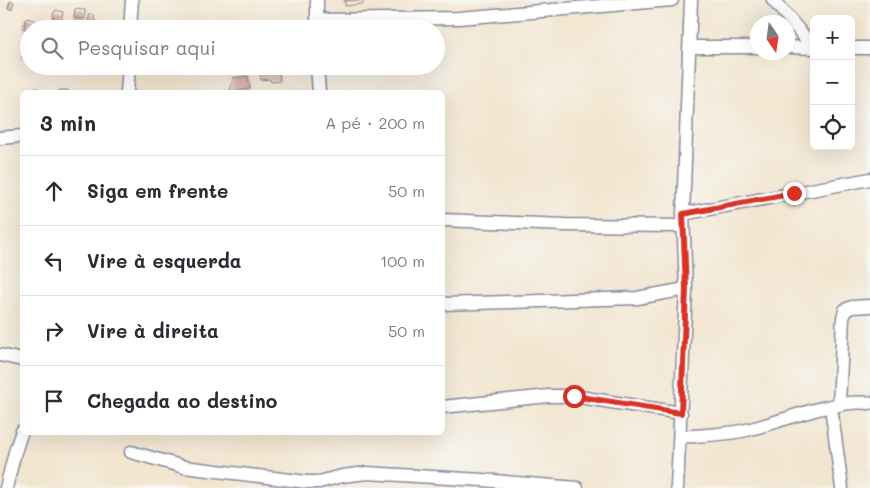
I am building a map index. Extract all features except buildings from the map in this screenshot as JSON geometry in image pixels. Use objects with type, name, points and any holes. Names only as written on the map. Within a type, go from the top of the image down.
[{"type":"street","points":[[131,20],[132,0]]},
{"type":"street","points":[[316,0],[318,20]]},
{"type":"street","points":[[419,20],[672,0]]},
{"type":"street","points":[[677,488],[686,289],[683,220],[691,0]]},
{"type":"street","points":[[773,0],[810,43]]},
{"type":"street","points":[[690,47],[750,47]]},
{"type":"street","points":[[795,47],[810,48]]},
{"type":"street","points":[[855,48],[870,48]]},
{"type":"street","points":[[128,90],[129,75]]},
{"type":"street","points":[[318,75],[319,90]]},
{"type":"street","points":[[0,138],[20,136]]},
{"type":"street","points":[[445,220],[565,225],[683,220],[870,179]]},
{"type":"street","points":[[445,304],[637,298],[686,289]]},
{"type":"street","points":[[842,488],[835,406],[845,310],[852,307],[870,306]]},
{"type":"street","points":[[0,355],[20,360]]},
{"type":"street","points":[[445,407],[549,396],[574,396],[681,413]]},
{"type":"street","points":[[680,437],[741,431],[835,406],[870,403]]},
{"type":"street","points":[[6,488],[5,468],[20,435]]},
{"type":"street","points":[[131,452],[184,467],[307,482],[319,482],[342,476],[367,473],[577,488]]},
{"type":"route","points":[[574,396],[681,413],[686,289],[683,214],[794,193]]}]
